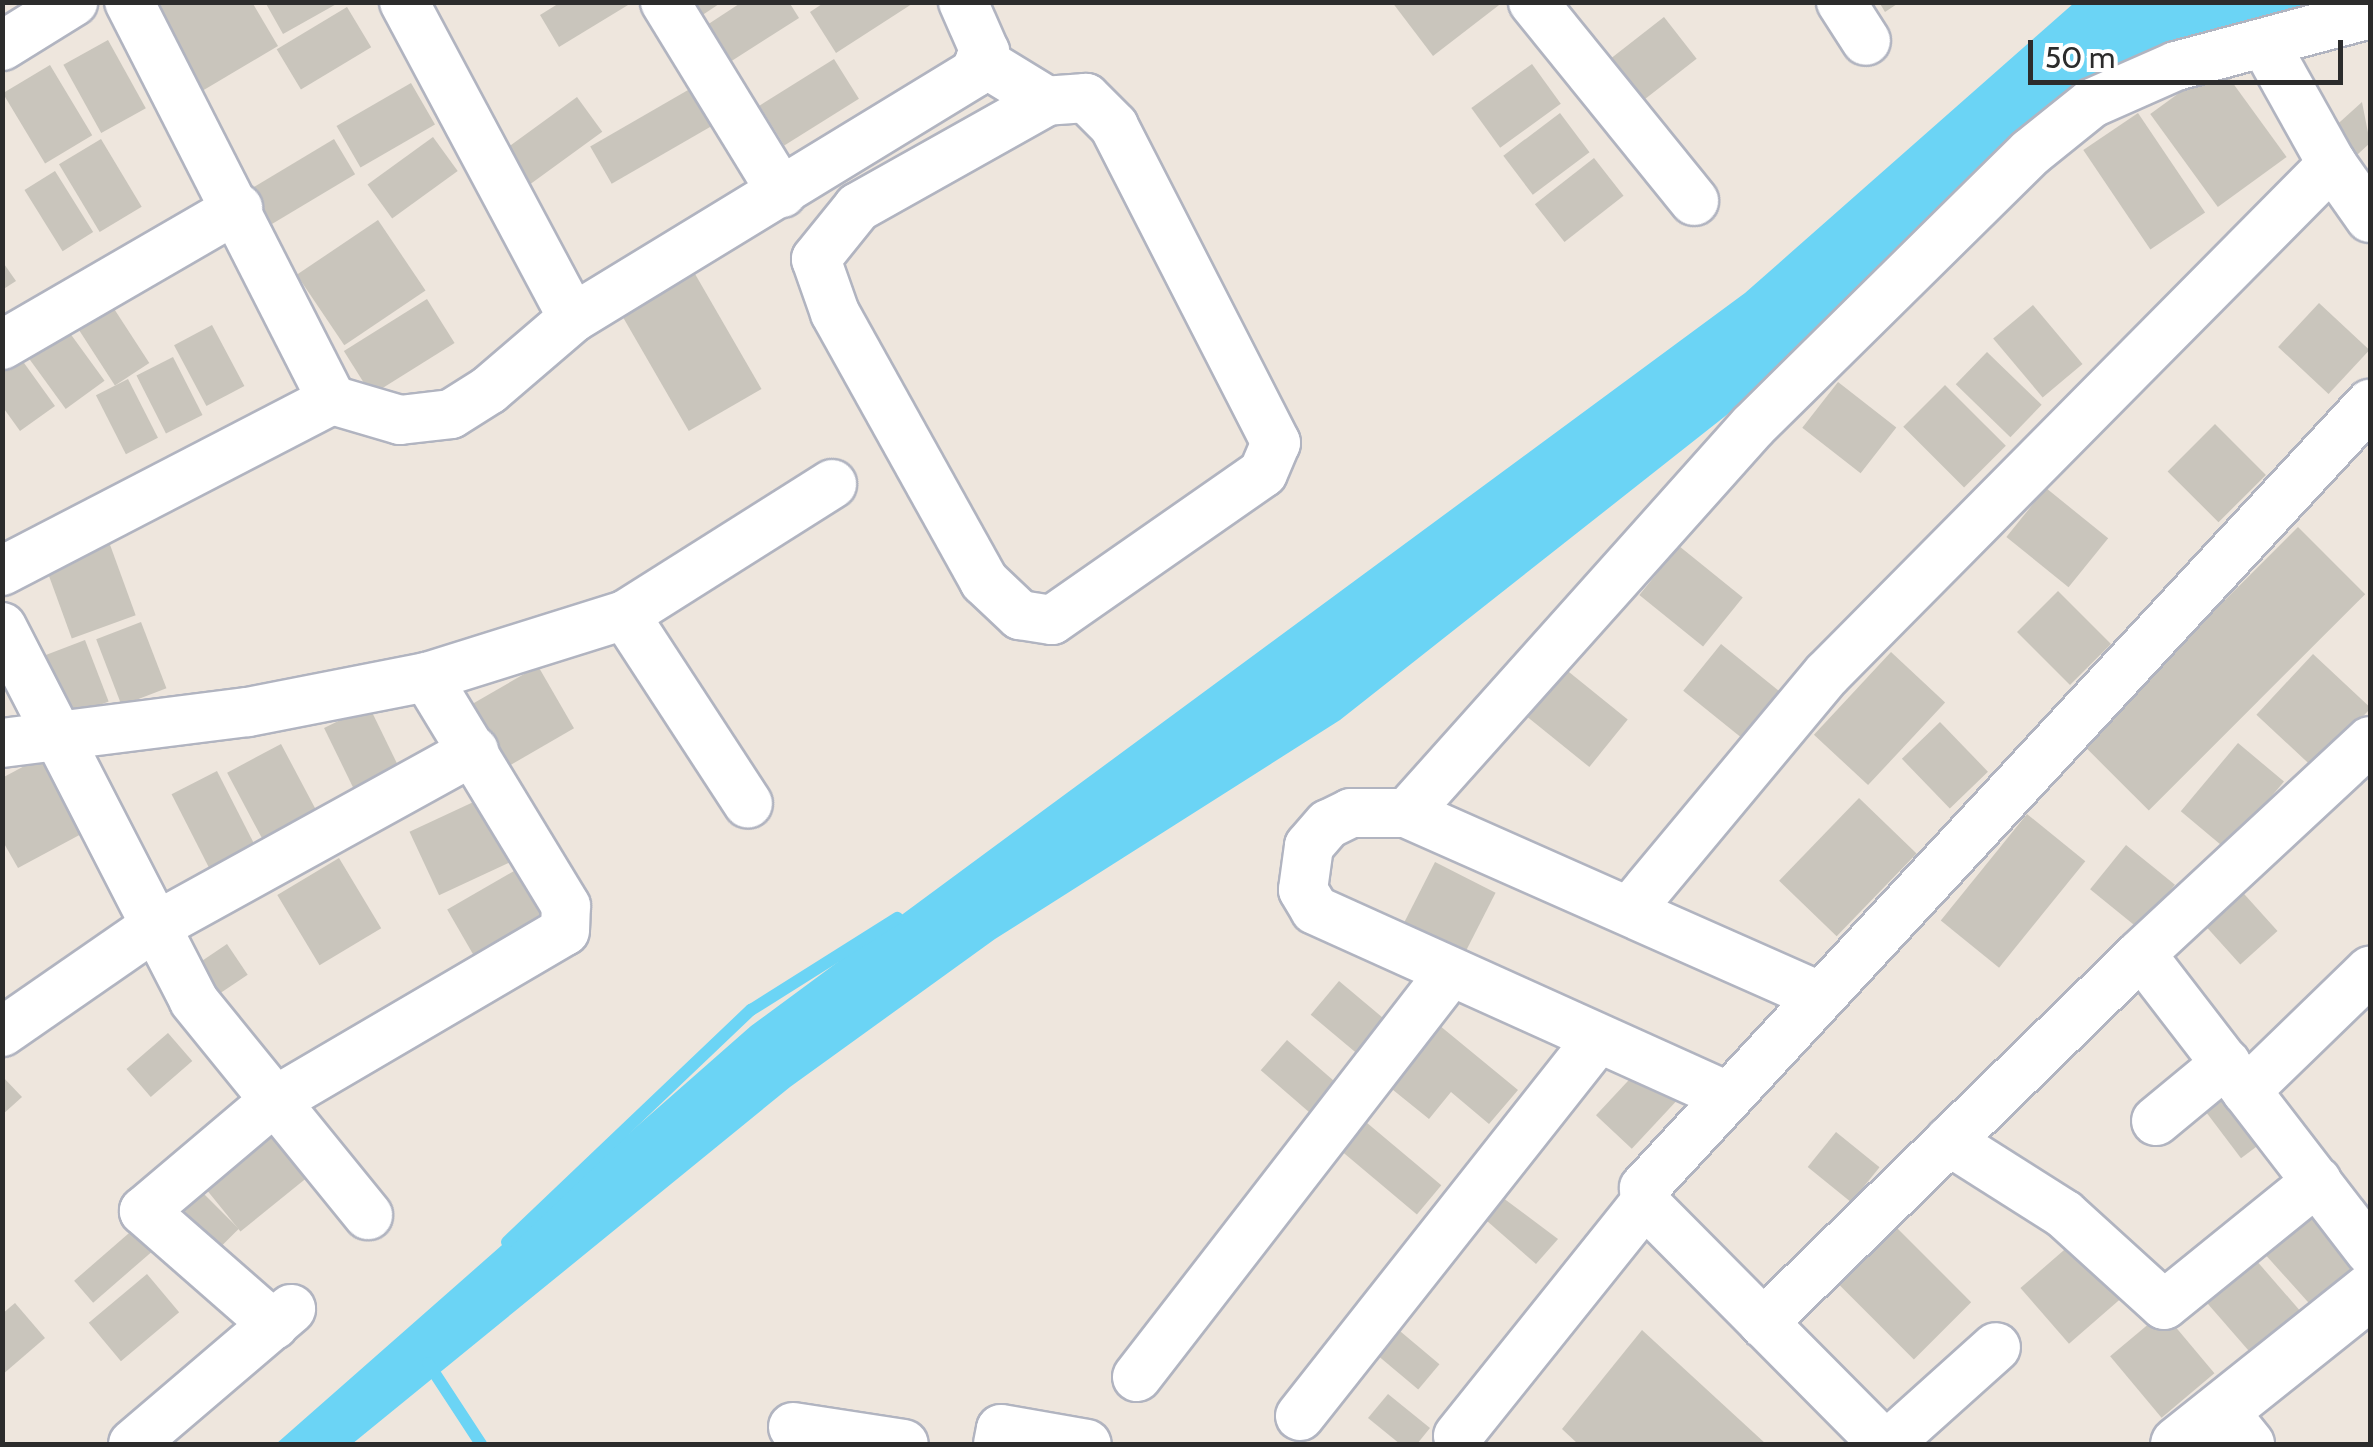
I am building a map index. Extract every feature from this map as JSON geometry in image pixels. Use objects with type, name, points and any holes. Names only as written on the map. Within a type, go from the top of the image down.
[{"type":"street","points":[[2,46],[73,2]]},
{"type":"street","points":[[129,2],[238,208],[332,400]]},
{"type":"street","points":[[404,2],[574,318]]},
{"type":"street","points":[[665,2],[782,193]]},
{"type":"street","points":[[1533,2],[1694,202]]},
{"type":"street","points":[[1406,813],[1754,426],[2007,174],[2092,103],[2176,66],[2370,14]]},
{"type":"street","points":[[2,571],[332,400],[400,420],[451,414],[574,318],[782,193],[980,21],[1047,101]]},
{"type":"street","points":[[2265,44],[2332,164],[2370,218]]},
{"type":"street","points":[[1086,98],[1114,126],[1276,443],[1264,473],[1052,620],[1020,616],[984,581],[835,313],[816,259],[858,207],[1047,101],[1086,98]]},
{"type":"street","points":[[1631,909],[1827,674],[2332,164]]},
{"type":"street","points":[[2,345],[238,208]]},
{"type":"street","points":[[1996,1347],[1886,1444],[1646,1204],[1644,1188],[2370,404]]},
{"type":"street","points":[[2,743],[61,741],[427,677],[625,615],[832,484]]},
{"type":"street","points":[[625,615],[748,804]]},
{"type":"street","points":[[2,627],[151,929],[273,1102],[368,1215]]},
{"type":"street","points":[[132,1444],[282,1317],[144,1211],[273,1102],[565,931],[566,906],[427,677]]},
{"type":"street","points":[[1763,1323],[2141,954],[2370,741]]},
{"type":"street","points":[[2,1032],[151,929],[474,751]]},
{"type":"street","points":[[1726,1096],[1336,924],[1303,890],[1309,846],[1328,824],[1351,813],[1406,813],[1631,909],[1819,996]]},
{"type":"street","points":[[2141,954],[2370,1251]]},
{"type":"street","points":[[2156,1121],[2236,1077],[2370,971]]},
{"type":"street","points":[[1137,1377],[1449,974]]},
{"type":"street","points":[[1300,1416],[1598,1039]]},
{"type":"street","points":[[1949,1141],[2064,1214],[2164,1305],[2317,1181]]},
{"type":"street","points":[[1458,1436],[1646,1204]]},
{"type":"street","points":[[2178,1444],[2236,1427],[2370,1291]]},
{"type":"street","points":[[793,1426],[904,1444]]},
{"type":"street","points":[[998,1444],[1000,1429],[1087,1444]]},
{"type":"water","points":[[2074,3],[2337,3],[2150,63],[1752,395],[1340,720],[995,939],[790,1087],[352,1444],[276,1444],[751,1026],[1745,293]]},
{"type":"building","points":[[165,2],[252,2],[278,46],[197,94],[148,12]]},
{"type":"building","points":[[265,2],[340,2],[283,34]]},
{"type":"building","points":[[561,2],[633,2],[559,47],[540,15]]},
{"type":"building","points":[[693,2],[722,2],[701,16]]},
{"type":"building","points":[[742,2],[789,2],[799,18],[730,62],[707,25]]},
{"type":"building","points":[[825,2],[915,2],[836,53],[810,12]]},
{"type":"building","points":[[1392,2],[1503,2],[1433,56]]},
{"type":"building","points":[[1879,2],[1900,2],[1885,12]]},
{"type":"building","points":[[347,7],[371,47],[301,90],[277,49]]},
{"type":"building","points":[[1664,17],[1697,59],[1638,104],[1606,63]]},
{"type":"building","points":[[108,40],[146,108],[101,133],[63,65]]},
{"type":"building","points":[[834,59],[859,99],[784,145],[759,106]]},
{"type":"building","points":[[1532,64],[1561,104],[1500,148],[1471,108]]},
{"type":"building","points":[[2219,64],[2287,157],[2218,207],[2150,114]]},
{"type":"building","points":[[50,65],[92,135],[45,164],[3,93]]},
{"type":"building","points":[[411,83],[435,125],[361,168],[337,126]]},
{"type":"building","points":[[695,86],[716,123],[612,184],[590,146]]},
{"type":"building","points":[[577,97],[602,132],[527,186],[502,152]]},
{"type":"building","points":[[2362,102],[2370,143],[2345,166],[2320,140]]},
{"type":"building","points":[[1560,113],[1589,152],[1533,195],[1503,156]]},
{"type":"building","points":[[2138,113],[2205,212],[2150,249],[2083,150]]},
{"type":"building","points":[[433,137],[458,171],[392,219],[367,185]]},
{"type":"building","points":[[101,139],[142,207],[100,232],[59,164]]},
{"type":"building","points":[[334,139],[355,174],[272,224],[251,189]]},
{"type":"building","points":[[1594,158],[1624,196],[1564,242],[1535,204]]},
{"type":"building","points":[[55,171],[93,232],[63,251],[24,190]]},
{"type":"building","points":[[378,220],[426,290],[344,345],[297,275]]},
{"type":"building","points":[[2,261],[16,281],[2,290]]},
{"type":"building","points":[[691,267],[762,389],[689,431],[618,309]]},
{"type":"building","points":[[427,299],[455,343],[371,395],[344,351]]},
{"type":"building","points":[[109,301],[149,363],[115,385],[75,323]]},
{"type":"building","points":[[2319,303],[2369,350],[2329,394],[2278,347]]},
{"type":"building","points":[[2033,305],[2082,364],[2043,397],[1993,338]]},
{"type":"building","points":[[64,325],[105,381],[66,409],[25,353]]},
{"type":"building","points":[[212,325],[244,386],[206,406],[174,345]]},
{"type":"building","points":[[14,349],[55,406],[20,431],[2,406],[2,357]]},
{"type":"building","points":[[1987,352],[2042,405],[2010,437],[1956,384]]},
{"type":"building","points":[[173,357],[203,415],[166,434],[136,376]]},
{"type":"building","points":[[128,379],[158,438],[126,454],[96,395]]},
{"type":"building","points":[[1838,382],[1896,428],[1861,473],[1802,428]]},
{"type":"building","points":[[1945,385],[2006,446],[1964,488],[1903,427]]},
{"type":"building","points":[[2215,424],[2266,475],[2219,522],[2168,471]]},
{"type":"building","points":[[2046,488],[2108,538],[2069,587],[2006,537]]},
{"type":"building","points":[[2298,527],[2365,594],[2149,811],[2082,743]]},
{"type":"building","points":[[109,542],[136,615],[72,639],[45,565]]},
{"type":"building","points":[[1679,546],[1743,598],[1703,647],[1639,595]]},
{"type":"building","points":[[2058,591],[2111,644],[2070,685],[2017,632]]},
{"type":"building","points":[[141,622],[166,688],[122,705],[96,639]]},
{"type":"building","points":[[85,640],[109,702],[61,720],[37,658]]},
{"type":"building","points":[[1721,644],[1779,691],[1742,738],[1683,691]]},
{"type":"building","points":[[1891,652],[1945,702],[1868,785],[1814,735]]},
{"type":"building","points":[[2313,654],[2370,707],[2314,769],[2256,715]]},
{"type":"building","points":[[538,666],[574,728],[503,769],[467,707]]},
{"type":"building","points":[[1564,668],[1628,720],[1589,767],[1526,715]]},
{"type":"building","points":[[369,706],[402,774],[357,796],[324,728]]},
{"type":"building","points":[[1940,722],[1988,772],[1950,808],[1902,759]]},
{"type":"building","points":[[2238,743],[2284,782],[2227,850],[2181,811]]},
{"type":"building","points":[[281,744],[319,815],[265,843],[227,773]]},
{"type":"building","points":[[43,756],[85,832],[18,868],[2,840],[2,778]]},
{"type":"building","points":[[217,771],[261,858],[216,881],[172,794]]},
{"type":"building","points":[[482,798],[512,861],[439,895],[409,832]]},
{"type":"building","points":[[1859,798],[1917,854],[1837,936],[1779,881]]},
{"type":"building","points":[[2027,814],[2085,861],[1999,968],[1941,920]]},
{"type":"building","points":[[2126,845],[2175,885],[2139,929],[2090,889]]},
{"type":"building","points":[[339,858],[381,928],[320,965],[277,895]]},
{"type":"building","points":[[1435,862],[1496,893],[1461,961],[1400,930]]},
{"type":"building","points":[[526,864],[556,915],[477,961],[447,910]]},
{"type":"building","points":[[2236,885],[2277,931],[2240,965],[2199,918]]},
{"type":"building","points":[[227,944],[248,975],[203,1005],[182,974]]},
{"type":"building","points":[[1339,981],[1385,1020],[1357,1053],[1311,1015]]},
{"type":"building","points":[[1428,1016],[1518,1090],[1489,1124],[1451,1092],[1429,1119],[1377,1077]]},
{"type":"building","points":[[168,1033],[192,1061],[151,1097],[126,1069]]},
{"type":"building","points":[[1287,1040],[1336,1083],[1310,1113],[1261,1070]]},
{"type":"building","points":[[1641,1067],[1677,1100],[1632,1149],[1596,1115]]},
{"type":"building","points":[[2,1076],[22,1097],[2,1115]]},
{"type":"building","points":[[2224,1076],[2270,1137],[2241,1158],[2195,1098]]},
{"type":"building","points":[[1354,1112],[1441,1185],[1417,1214],[1330,1141]]},
{"type":"building","points":[[264,1116],[311,1174],[240,1232],[193,1173]]},
{"type":"building","points":[[1836,1132],[1880,1167],[1851,1202],[1808,1167]]},
{"type":"building","points":[[190,1180],[239,1229],[207,1261],[158,1212]]},
{"type":"building","points":[[1487,1186],[1558,1239],[1536,1264],[1470,1206]]},
{"type":"building","points":[[2300,1202],[2363,1272],[2318,1313],[2255,1243]]},
{"type":"building","points":[[1887,1218],[1971,1302],[1914,1359],[1830,1275]]},
{"type":"building","points":[[136,1227],[155,1249],[93,1303],[74,1281]]},
{"type":"building","points":[[2071,1244],[2120,1300],[2069,1344],[2020,1288]]},
{"type":"building","points":[[2242,1244],[2302,1313],[2253,1356],[2193,1287]]},
{"type":"building","points":[[147,1274],[179,1312],[121,1361],[89,1323]]},
{"type":"building","points":[[15,1303],[45,1338],[2,1375],[2,1314]]},
{"type":"building","points":[[2163,1312],[2214,1373],[2162,1418],[2110,1356]]},
{"type":"building","points":[[1382,1316],[1439,1364],[1418,1389],[1361,1341]]},
{"type":"building","points":[[1642,1330],[1766,1444],[1578,1444],[1562,1429]]},
{"type":"building","points":[[1388,1394],[1430,1428],[1417,1444],[1400,1444],[1368,1418]]},
{"type":"waterway","points":[[507,1242],[751,1010],[897,918]]},
{"type":"waterway","points":[[428,1363],[481,1444]]}]
